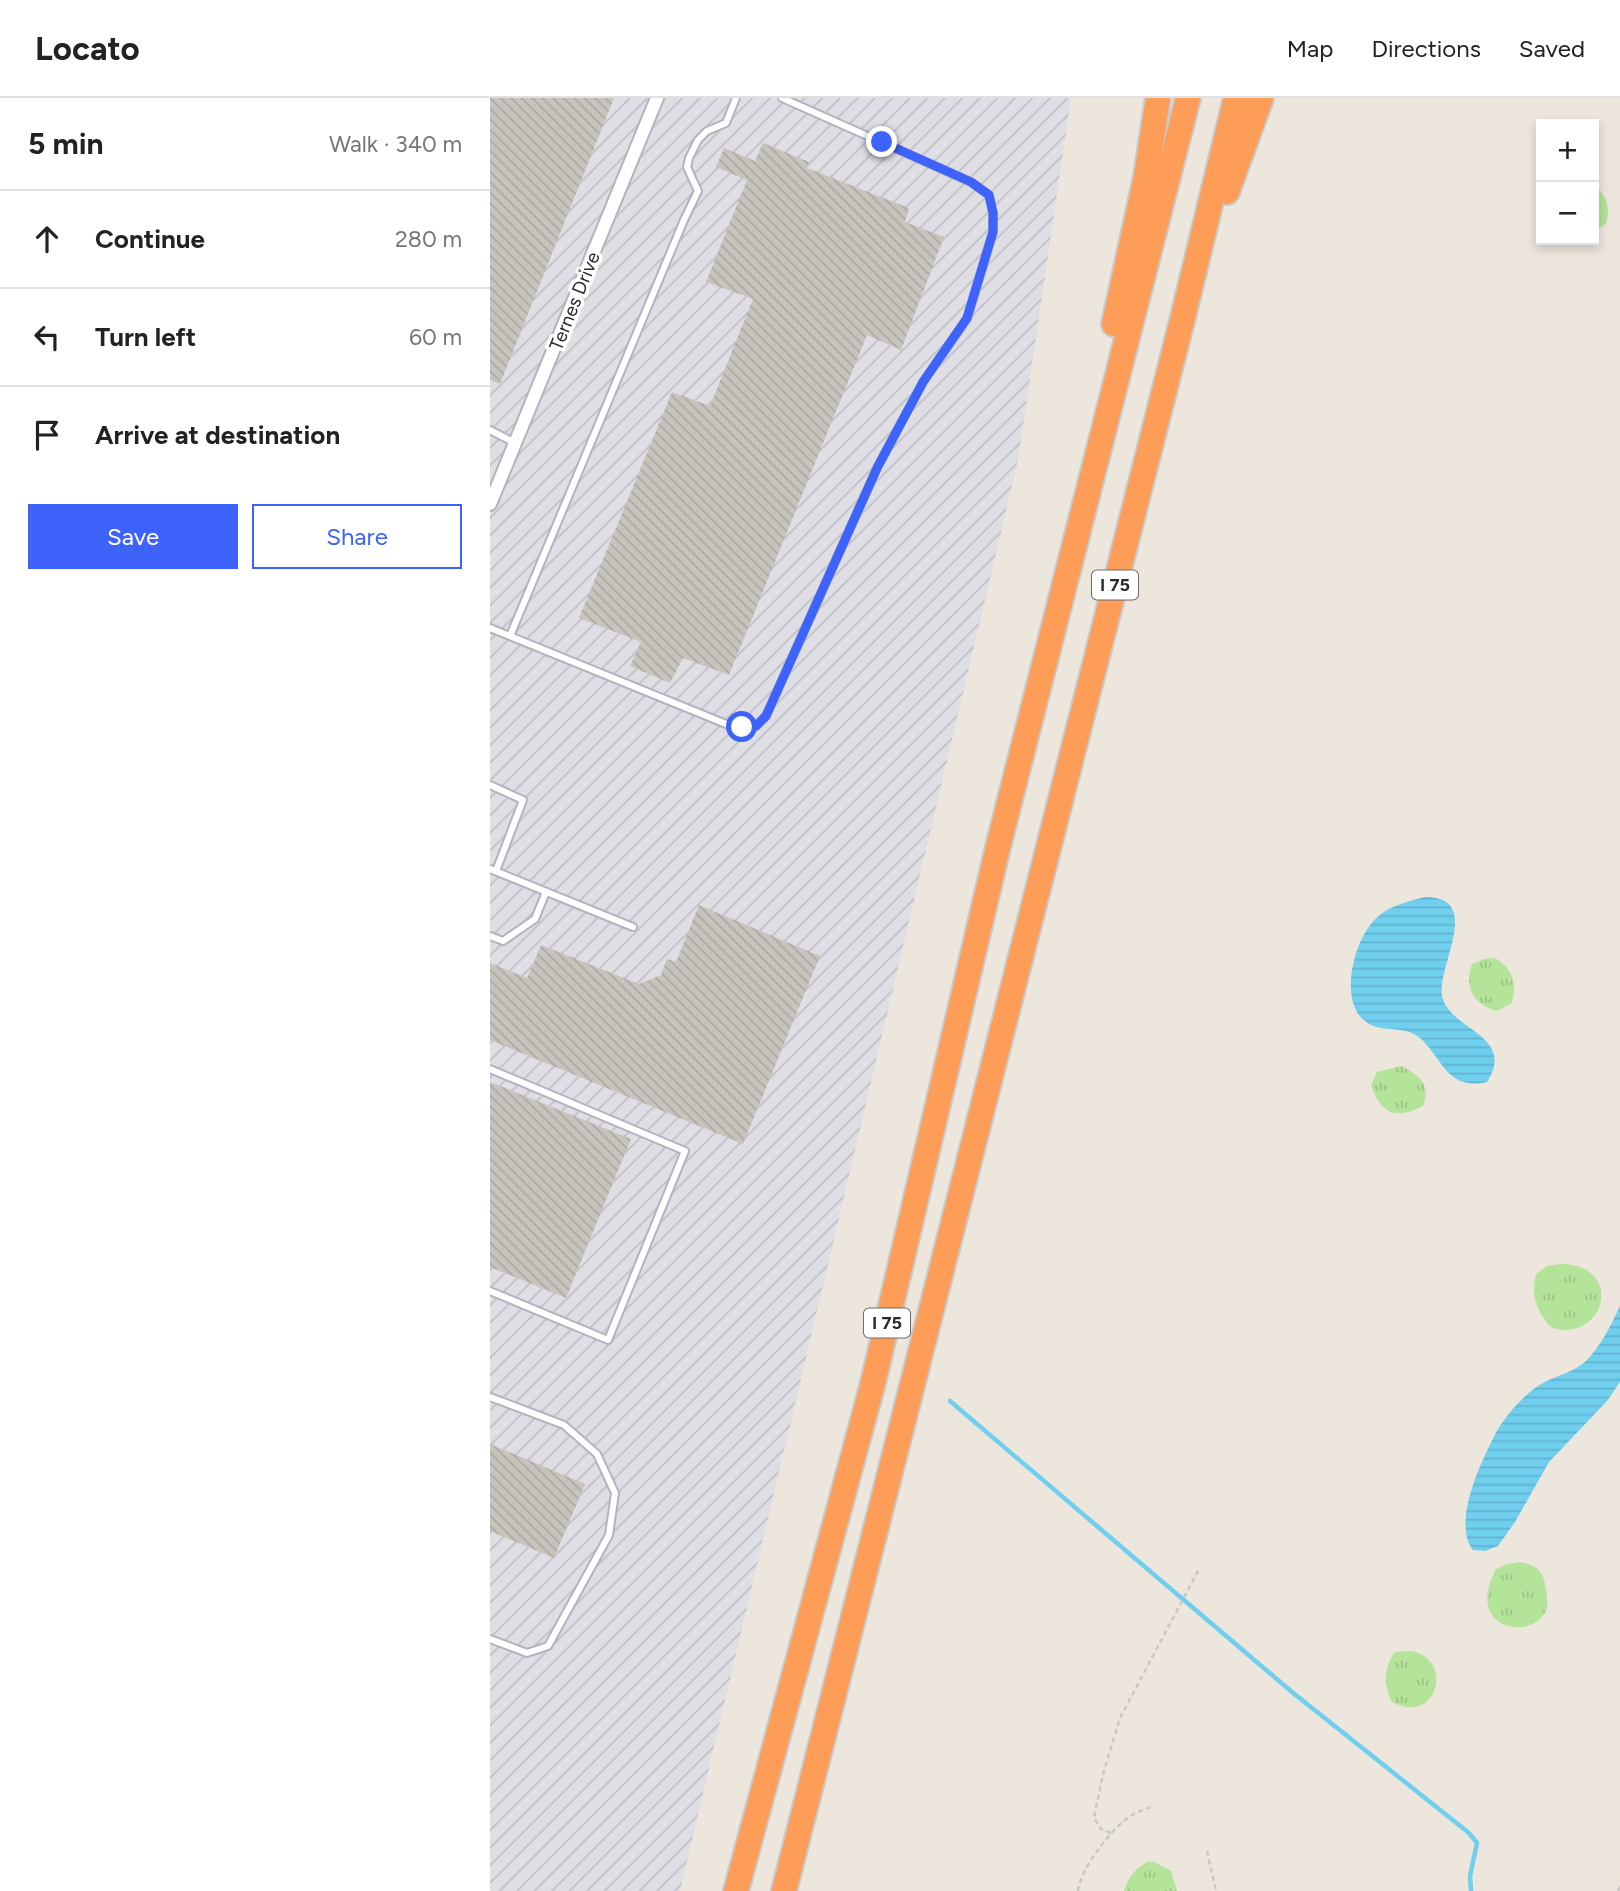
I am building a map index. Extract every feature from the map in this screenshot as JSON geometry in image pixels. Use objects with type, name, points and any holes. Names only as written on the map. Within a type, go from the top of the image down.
[{"type":"highway","points":[[1073,552],[1074,507],[1146,177],[1158,98]]},
{"type":"highway","name":"I 75","points":[[736,1891],[873,1383],[998,847],[1188,98]]},
{"type":"highway","name":"I 75","points":[[784,1891],[1182,321],[1236,98]]},
{"type":"highway","points":[[1182,321],[1261,98]]},
{"type":"street","name":"Ternes Drive","points":[[490,503],[657,98]]},
{"type":"lane","points":[[510,636],[698,191],[687,167],[689,158],[698,140],[707,131],[726,123],[736,98]]},
{"type":"lane","points":[[490,628],[731,726],[756,726],[766,716],[878,466],[923,382],[967,318],[993,232],[989,195],[971,182],[782,98]]},
{"type":"lane","points":[[490,430],[515,443]]},
{"type":"lane","points":[[490,785],[523,800],[493,870],[633,927]]},
{"type":"lane","points":[[490,936],[503,941],[535,919],[546,892]]},
{"type":"lane","points":[[490,1069],[685,1151],[608,1340],[490,1292]]},
{"type":"lane","points":[[490,1397],[564,1425],[597,1454],[615,1493],[609,1535],[548,1646],[527,1653],[490,1639]]},
{"type":"path","points":[[1111,1833],[1101,1829],[1094,1818],[1103,1774],[1120,1718],[1199,1569]]},
{"type":"path","points":[[1078,1891],[1082,1874],[1111,1833],[1136,1812],[1154,1806]]},
{"type":"path","points":[[1207,1851],[1216,1891]]},
{"type":"shaded area","points":[[490,98],[1071,98],[1018,460],[680,1891],[490,1891]]},
{"type":"green space","points":[[1599,190],[1607,203],[1606,224],[1599,228]]},
{"type":"green space","points":[[1495,958],[1510,972],[1514,983],[1512,1003],[1497,1011],[1477,1000],[1469,980],[1472,964]]},
{"type":"green space","points":[[1401,1066],[1414,1073],[1425,1086],[1425,1099],[1423,1106],[1413,1110],[1404,1113],[1390,1112],[1379,1102],[1371,1085],[1377,1072]]},
{"type":"green space","points":[[1561,1264],[1580,1267],[1593,1275],[1600,1285],[1598,1310],[1590,1321],[1578,1328],[1562,1330],[1552,1327],[1538,1309],[1535,1298],[1536,1274],[1547,1266]]},
{"type":"green space","points":[[1520,1562],[1533,1566],[1542,1574],[1547,1606],[1542,1617],[1532,1624],[1519,1627],[1506,1625],[1495,1619],[1489,1608],[1488,1591],[1496,1569]]},
{"type":"green space","points":[[1412,1651],[1426,1657],[1433,1667],[1435,1690],[1429,1700],[1419,1706],[1406,1707],[1391,1701],[1386,1676],[1388,1664],[1395,1652]]},
{"type":"green space","points":[[1147,1862],[1154,1862],[1171,1871],[1177,1891],[1124,1891],[1132,1874]]},
{"type":"water","points":[[1425,897],[1442,900],[1452,908],[1455,920],[1454,935],[1442,983],[1442,996],[1447,1008],[1488,1043],[1494,1054],[1494,1066],[1487,1082],[1474,1084],[1454,1078],[1420,1038],[1407,1031],[1371,1025],[1357,1011],[1352,998],[1351,983],[1357,951],[1371,924],[1390,909]]},
{"type":"water","points":[[1620,1306],[1620,1382],[1607,1401],[1549,1462],[1498,1546],[1485,1551],[1473,1550],[1467,1538],[1467,1507],[1478,1472],[1498,1429],[1516,1405],[1532,1390],[1576,1369],[1586,1361],[1601,1342]]},
{"type":"building","points":[[490,98],[614,98],[500,384],[490,380]]},
{"type":"building","points":[[763,143],[809,162],[807,168],[909,208],[905,222],[944,237],[901,350],[867,335],[729,675],[683,658],[670,683],[630,666],[641,642],[579,618],[672,392],[710,406],[753,299],[706,282],[747,180],[716,167],[724,148],[755,161]]},
{"type":"building","points":[[699,905],[820,956],[743,1144],[490,1040],[490,963],[527,978],[541,945],[639,984],[661,975],[667,959],[676,962]]},
{"type":"building","points":[[490,1082],[631,1139],[566,1298],[490,1267]]},
{"type":"building","points":[[490,1444],[585,1484],[554,1558],[490,1531]]},
{"type":"waterway","points":[[950,1401],[1292,1692],[1469,1833],[1477,1843],[1470,1876],[1471,1891]]},
{"type":"route","points":[[742,727],[756,726],[766,716],[878,466],[923,382],[967,318],[993,232],[989,195],[971,182],[882,142]]}]
